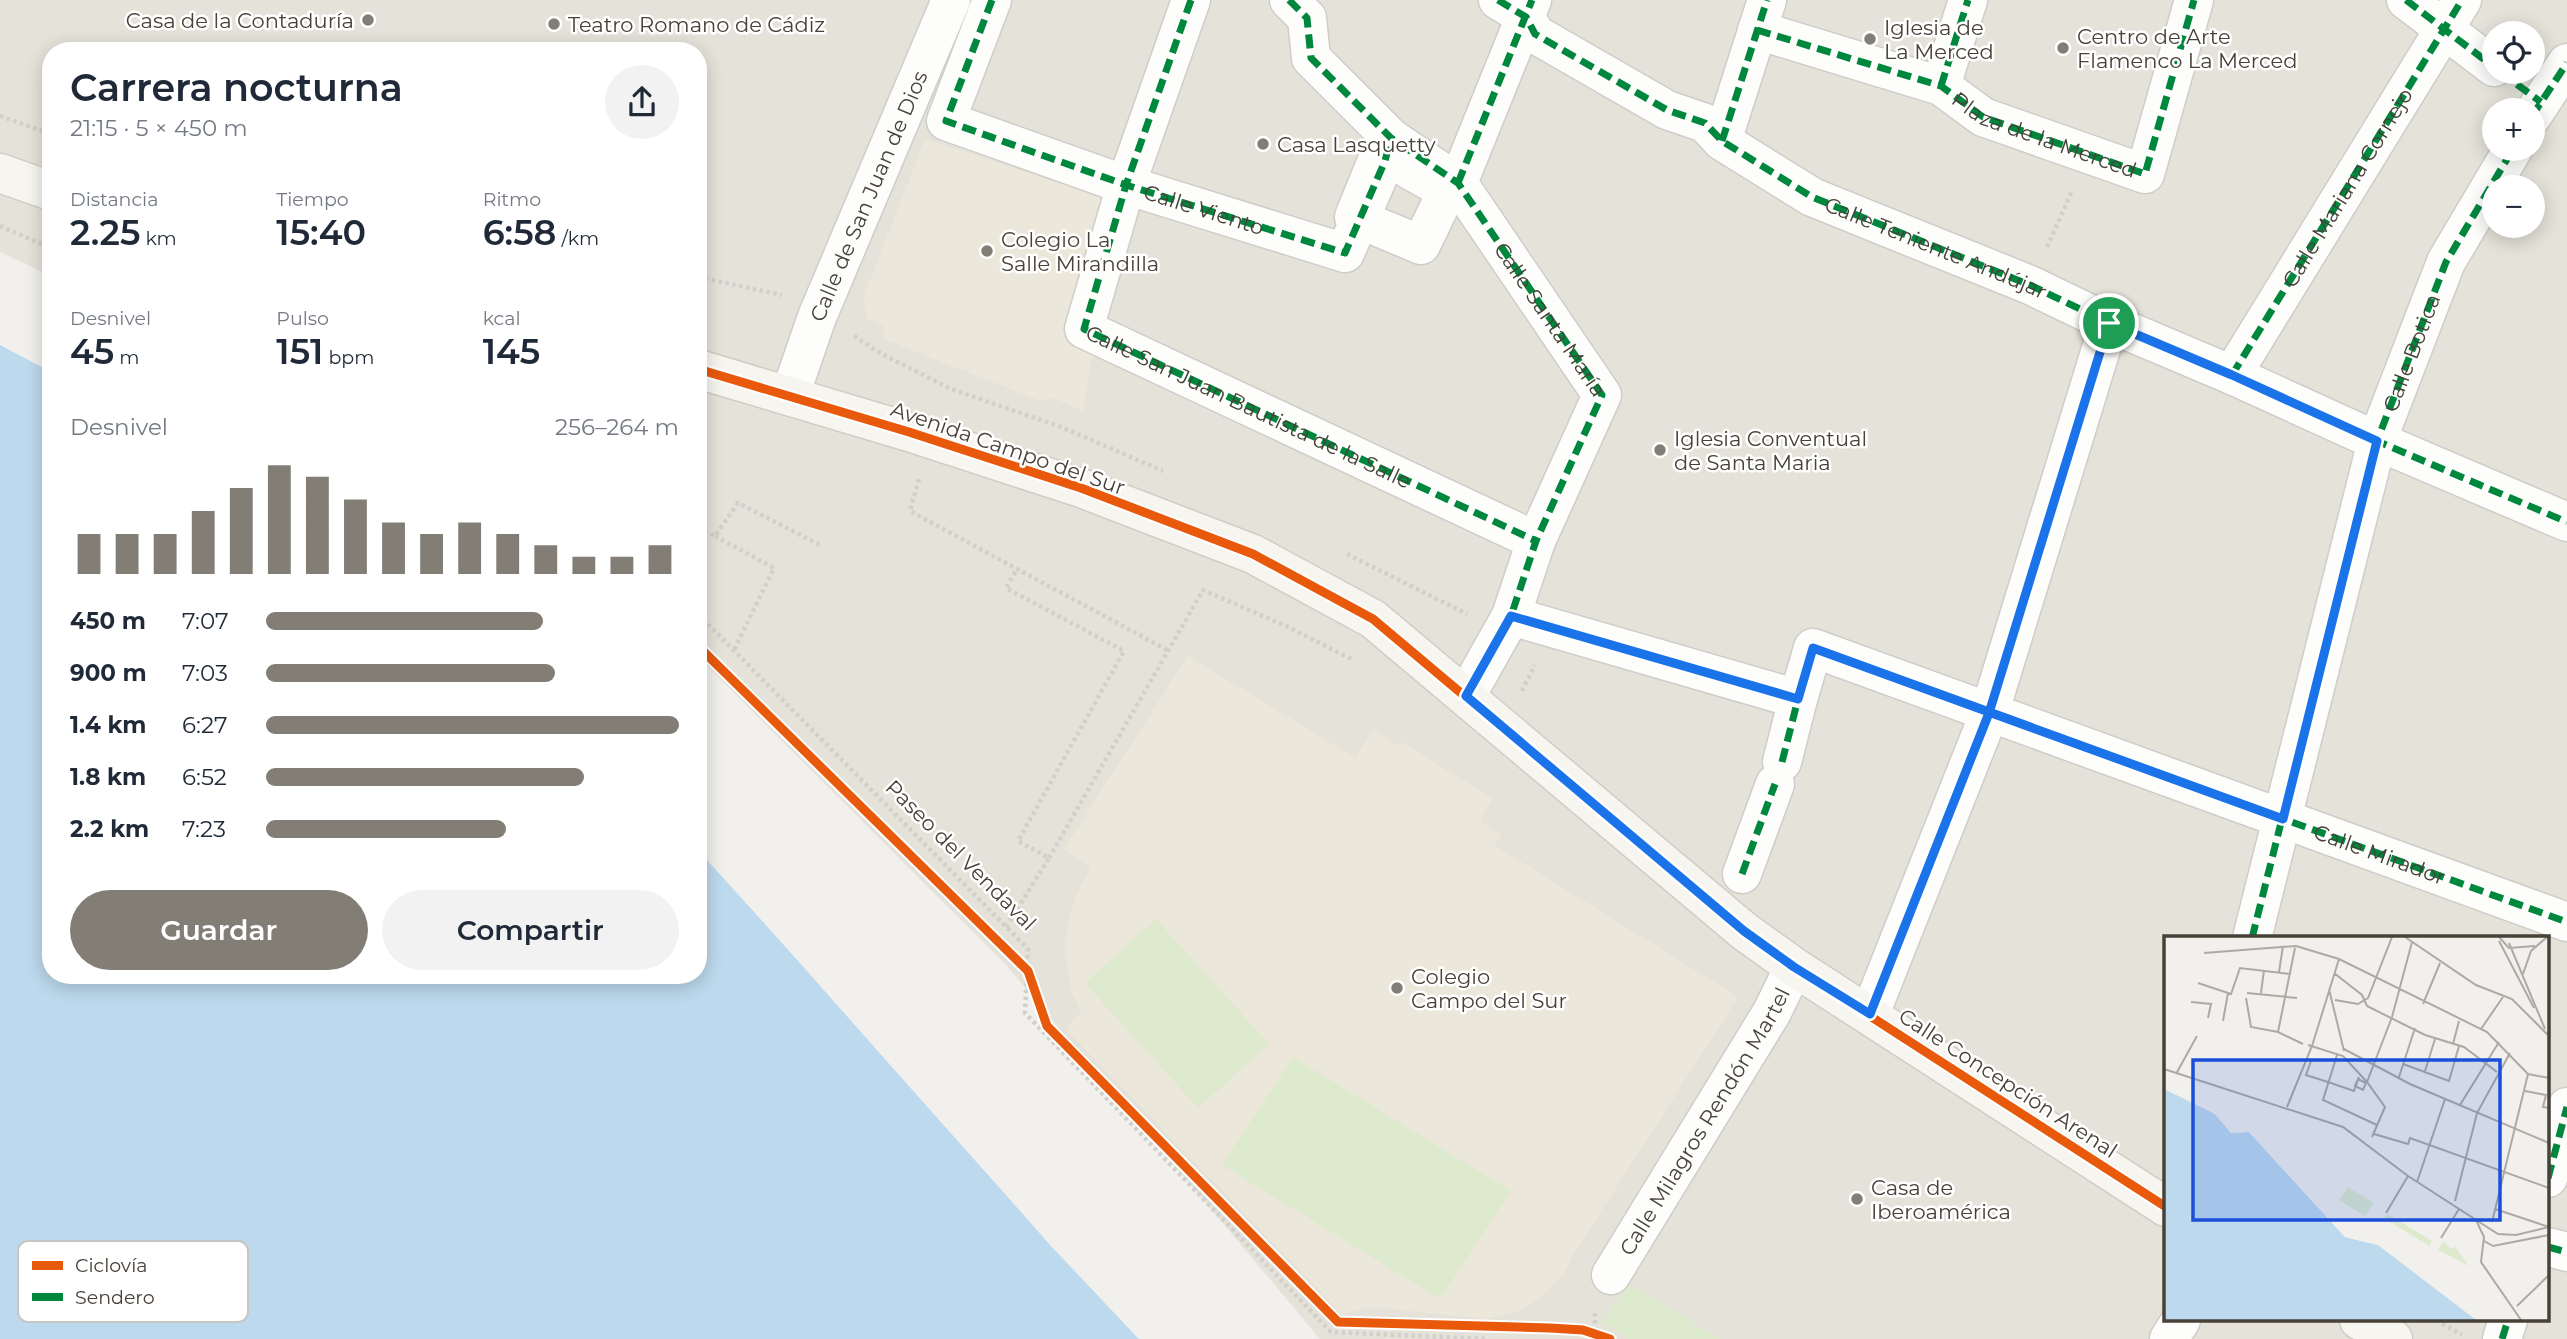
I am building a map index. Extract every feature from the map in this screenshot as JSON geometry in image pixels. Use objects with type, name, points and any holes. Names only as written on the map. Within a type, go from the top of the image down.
[{"type":"street","name":"Calle de San Juan de Dios","points":[[790,395],[817,317],[951,0]]},
{"type":"street","name":"Calle Viento","points":[[992,0],[946,121],[1126,185],[1345,253],[1359,219]]},
{"type":"street","name":"Calle San Juan Bautista de la Salle","points":[[1191,0],[1126,185],[1084,329],[1536,541]]},
{"type":"street","name":"Calle Santa María","points":[[1289,0],[1307,18],[1311,58],[1389,147],[1458,183],[1602,395],[1536,541],[1511,616],[1466,696]]},
{"type":"street","name":"Plaza de la Merced","points":[[1968,0],[1941,86],[1983,117],[2145,174],[2194,0]]},
{"type":"street","points":[[2406,0],[2453,15],[2482,52]]},
{"type":"street","points":[[1458,183],[1518,6]]},
{"type":"street","name":"Calle Teniente Andújar","points":[[1518,6],[1535,34],[1667,110],[1705,123],[1722,141],[1812,197],[2030,285],[2109,323],[2567,522]]},
{"type":"street","points":[[1722,141],[1762,15],[1941,86]]},
{"type":"street","name":"Calle Mariana Cornejo","points":[[2232,375],[2453,15]]},
{"type":"street","points":[[2543,98],[2567,63]]},
{"type":"street","points":[[2512,84],[2525,98]]},
{"type":"street","points":[[1389,147],[1447,191],[1421,245],[1359,219],[1354,217],[1380,153],[1389,147]]},
{"type":"street","name":"Calle Botica","points":[[2253,936],[2377,441],[2445,262],[2506,161]]},
{"type":"street","points":[[0,173],[42,188]]},
{"type":"street","points":[[1870,1014],[1989,713],[2109,323]]},
{"type":"street","name":"Avenida Campo del Sur","points":[[707,372],[790,395],[1081,488],[1253,554],[1373,618],[1744,931],[1794,967]]},
{"type":"street","points":[[1511,616],[1798,699],[1778,773],[1742,874]]},
{"type":"street","name":"Calle Mirador","points":[[1798,699],[1813,648],[2567,922]]},
{"type":"street","name":"Calle Concepción Arenal","points":[[1794,967],[2164,1206]]},
{"type":"street","name":"Calle Milagros Rendón Martel","points":[[1611,1275],[1772,1012],[1794,967]]},
{"type":"street","points":[[2550,1171],[2567,1107]]},
{"type":"street","points":[[2550,1248],[2567,1252]]},
{"type":"street","points":[[2169,1339],[2180,1322]]},
{"type":"street","points":[[2354,1322],[2369,1339]]},
{"type":"street","points":[[2363,1322],[2393,1339]]},
{"type":"street","points":[[2502,1339],[2507,1322]]},
{"type":"path","points":[[0,116],[42,131]]},
{"type":"path","points":[[2030,285],[2088,155]]},
{"type":"path","points":[[0,226],[42,244]]},
{"type":"path","points":[[707,280],[786,296]]},
{"type":"path","points":[[919,478],[910,511],[1169,651]]},
{"type":"path","points":[[715,536],[738,503],[822,546]]},
{"type":"path","points":[[707,532],[774,568],[734,650]]},
{"type":"path","points":[[1017,569],[1006,589],[1124,651],[1018,841],[1049,858]]},
{"type":"path","points":[[1006,926],[1049,858],[1203,590],[1286,626],[1354,661]]},
{"type":"path","points":[[1019,961],[1028,971],[1037,997]]},
{"type":"path","points":[[1044,1018],[1047,1026],[1201,1182]]},
{"type":"path","points":[[2439,1322],[2469,1339]]},
{"type":"path","points":[[1583,1330],[1595,1337],[1610,1339]]},
{"type":"shaded area","points":[[0,0],[2567,0],[2567,1339],[1320,1339],[1006,965],[707,666],[707,42],[42,42],[42,272],[0,252]]},
{"type":"shaded area","name":"Colegio La Salle Mirandilla","points":[[925,139],[1097,195],[1102,203],[1093,350],[1083,411],[1052,397],[1041,401],[889,341],[884,336],[884,326],[865,318],[865,293]]},
{"type":"shaded area","name":"Colegio Campo del Sur","points":[[1188,656],[1355,758],[1374,729],[1398,746],[1402,742],[1493,799],[1480,821],[1501,835],[1494,845],[1738,997],[1563,1275],[1541,1298],[1522,1310],[1486,1319],[1373,1307],[1342,1314],[1065,1029],[1081,1012],[1072,992],[1067,969],[1065,947],[1069,917],[1077,893],[1092,867],[1064,849]]},
{"type":"green space","points":[[1156,919],[1269,1044],[1198,1108],[1085,983]]},
{"type":"green space","points":[[1293,1057],[1511,1191],[1440,1299],[1222,1165]]},
{"type":"green space","points":[[1629,1284],[1720,1339],[1628,1339],[1601,1322]]},
{"type":"water","points":[[0,345],[42,367],[42,984],[707,984],[707,860],[1027,1218],[1139,1339],[0,1339]]},
{"type":"pier","points":[[707,856],[829,988],[1053,1243],[1143,1339],[1139,1339],[1050,1245],[827,991],[707,860]]},
{"type":"marked path","points":[[992,0],[946,121],[1126,185],[1345,253],[1385,161],[1391,138]]},
{"type":"marked path","points":[[1191,0],[1126,185],[1084,329],[1536,541]]},
{"type":"marked path","points":[[1289,0],[1307,18],[1311,58],[1391,138],[1458,183],[1602,395],[1536,541],[1511,616],[1798,699],[1813,648],[2567,922]]},
{"type":"marked path","points":[[1498,0],[1526,17],[1535,34],[1667,110],[1705,123],[1722,141],[1812,197],[2030,285],[2109,323],[2567,522]]},
{"type":"marked path","points":[[1458,183],[1532,0]]},
{"type":"marked path","points":[[1722,141],[1767,0]]},
{"type":"marked path","points":[[1941,86],[1968,0]]},
{"type":"marked path","points":[[1757,30],[1941,86],[1983,117],[2145,174],[2194,0]]},
{"type":"marked path","points":[[2406,0],[2482,58]]},
{"type":"marked path","points":[[2232,375],[2462,0]]},
{"type":"marked path","points":[[2544,98],[2567,63]]},
{"type":"marked path","points":[[2516,84],[2536,98]]},
{"type":"marked path","points":[[2253,936],[2377,441],[2446,262],[2506,161]]},
{"type":"marked path","points":[[1870,1014],[1989,714],[2109,323]]},
{"type":"marked path","points":[[1782,762],[1798,699]]},
{"type":"marked path","points":[[1742,874],[1775,784]]},
{"type":"marked path","points":[[2550,1171],[2567,1107]]},
{"type":"marked path","points":[[2550,1248],[2567,1252]]},
{"type":"marked path","points":[[2502,1339],[2507,1322]]},
{"type":"cycle path","points":[[707,372],[909,432],[1081,488],[1253,554],[1373,619],[1744,931],[1794,967],[2164,1206]]},
{"type":"cycle path","points":[[707,655],[1028,971],[1047,1026],[1338,1322],[1583,1330],[1610,1339]]},
{"type":"place","name":"Casa de la Contaduría","points":[[368,20]]},
{"type":"place","name":"Teatro Romano de Cádiz","points":[[554,24]]},
{"type":"place","name":"Iglesia de La Merced","points":[[1870,39]]},
{"type":"place","name":"Centro de Arte Flamenco La Merced","points":[[2063,48]]},
{"type":"place","name":"Casa Lasquetty","points":[[1263,144]]},
{"type":"place","name":"Colegio La Salle Mirandilla","points":[[987,251]]},
{"type":"place","name":"Iglesia Conventual de Santa Maria","points":[[1660,450]]},
{"type":"place","name":"Colegio Campo del Sur","points":[[1397,988]]},
{"type":"place","name":"Casa de Iberoamérica","points":[[1857,1199]]},
{"type":"route","points":[[2109,323],[1989,713],[1870,1014],[1794,967],[1744,931],[1466,696],[1511,616],[1798,699],[1813,648],[1989,713],[2283,819],[2377,441],[2109,323]]}]
